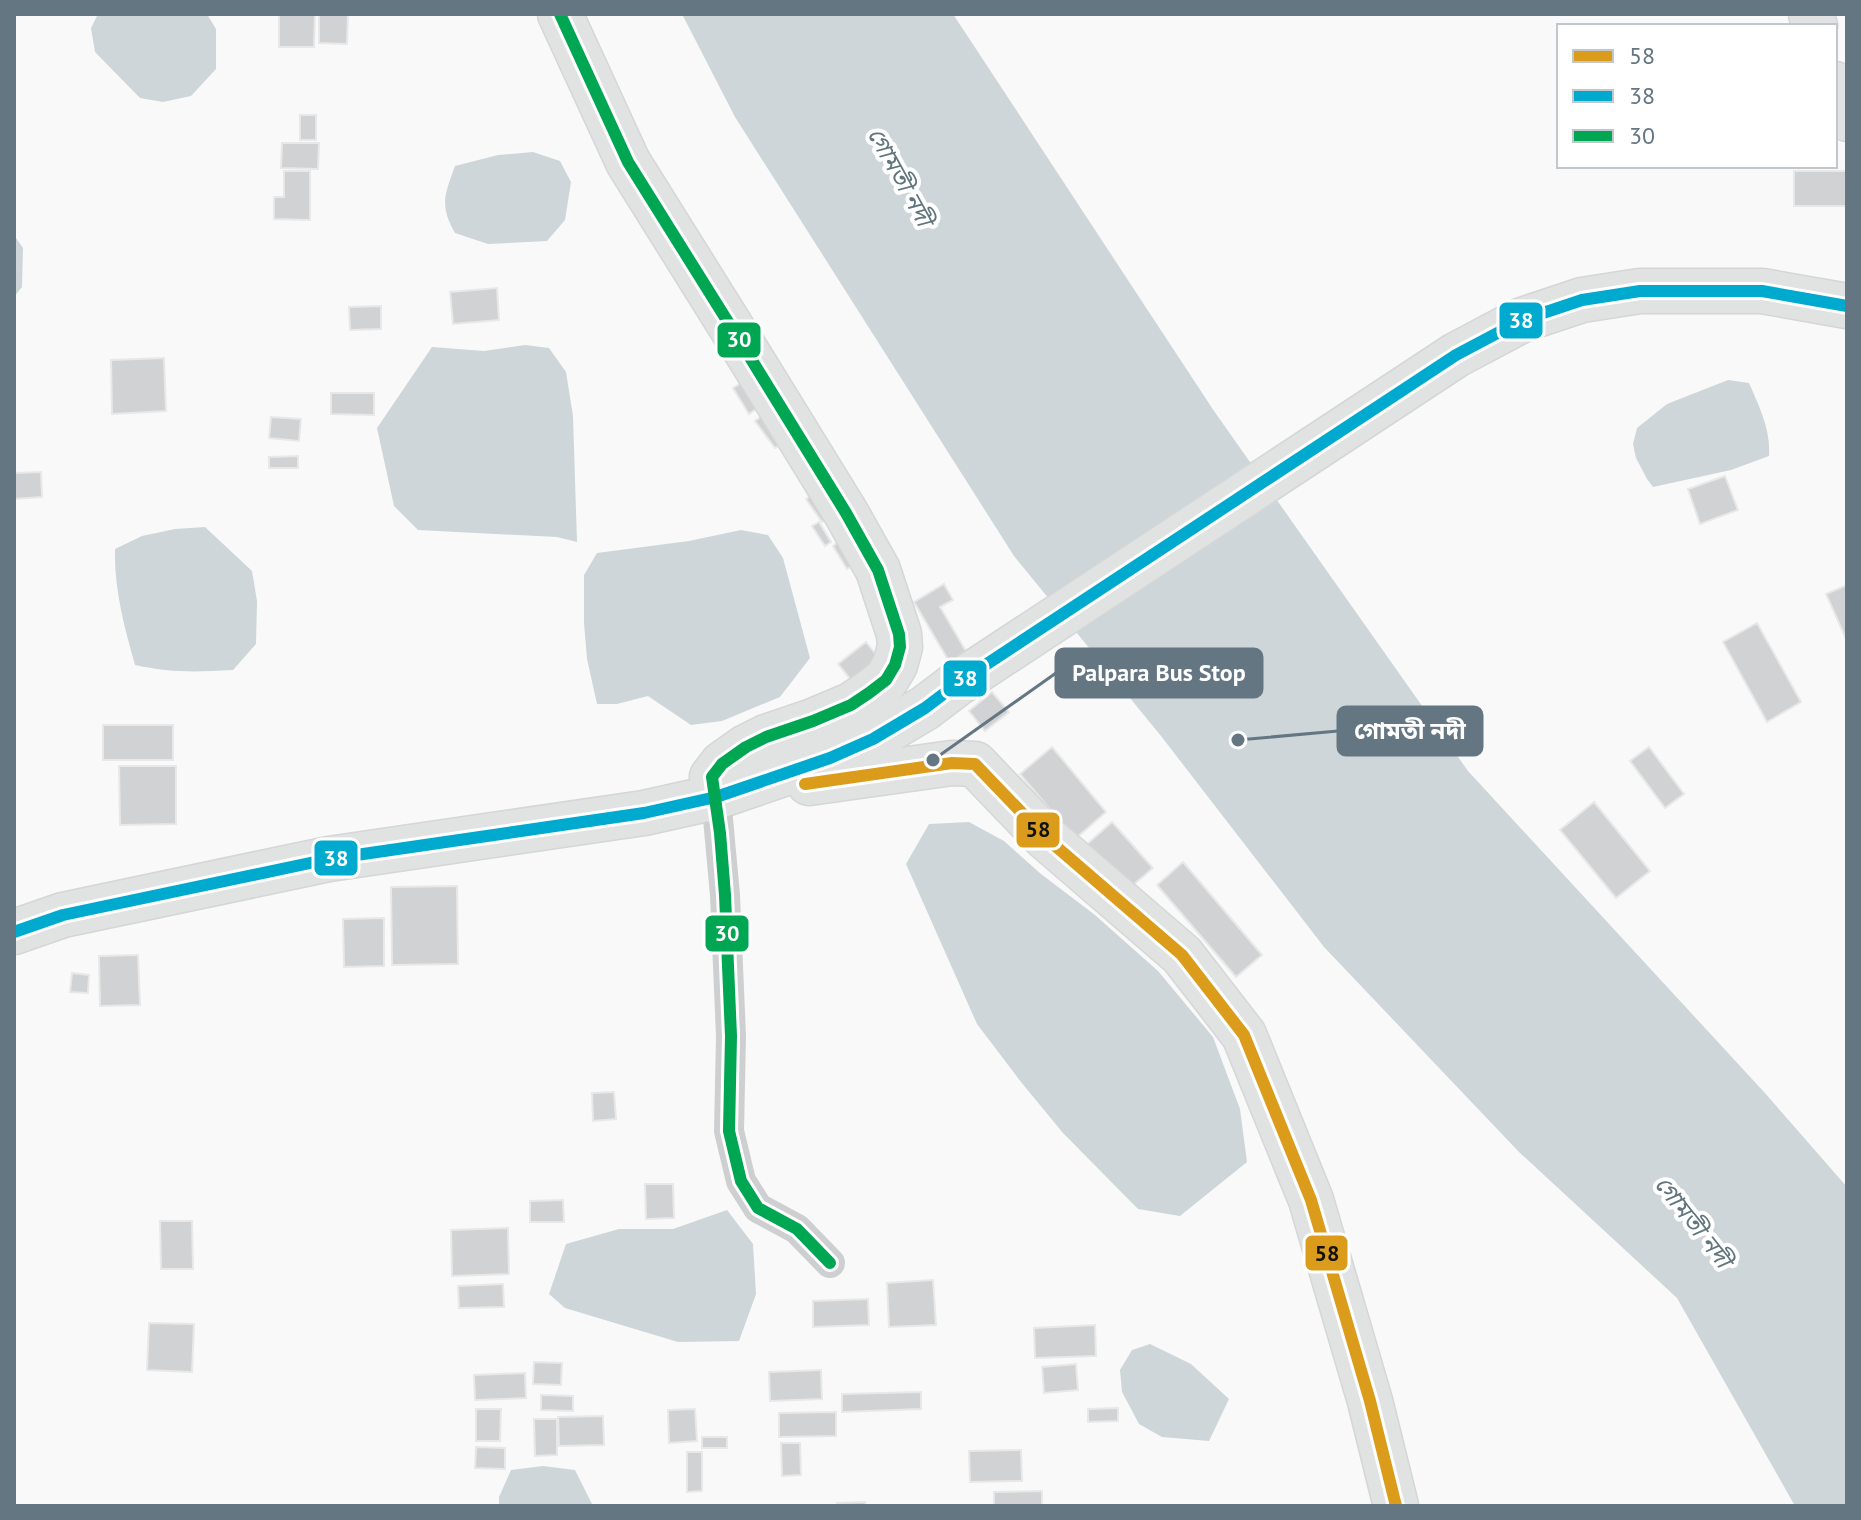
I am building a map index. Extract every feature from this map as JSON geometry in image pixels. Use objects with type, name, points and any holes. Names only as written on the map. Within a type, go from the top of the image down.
[{"type":"main road","points":[[560,14],[628,162],[846,513],[878,570],[896,623],[900,647],[895,665],[886,680],[851,705],[746,747],[722,764],[712,777],[716,797]]},
{"type":"main road","points":[[1837,90],[1847,119]]},
{"type":"main road","points":[[716,797],[830,758],[873,739],[925,708],[958,683],[1456,355],[1522,320],[1582,300],[1640,291],[1762,291],[1847,306]]},
{"type":"main road","points":[[14,932],[63,915],[329,859],[644,813],[716,797],[913,768],[952,763],[975,764],[1045,837],[1182,955],[1244,1035],[1311,1200],[1370,1401],[1396,1506]]},
{"type":"street","points":[[716,797],[725,895],[729,1131],[741,1181],[758,1208],[797,1229],[830,1263]]},
{"type":"water","points":[[98,14],[207,14],[216,29],[216,69],[191,96],[163,102],[140,98],[95,52],[91,28]]},
{"type":"water","points":[[682,14],[953,14],[1214,411],[1468,771],[1764,1092],[1847,1187],[1847,1506],[1795,1506],[1677,1298],[1519,1152],[1324,947],[1161,736],[1014,556],[735,117]]},
{"type":"water","points":[[533,152],[560,161],[571,182],[565,220],[547,241],[488,244],[455,233],[447,215],[445,200],[455,166],[498,155]]},
{"type":"water","points":[[14,235],[23,248],[22,287],[14,297]]},
{"type":"water","points":[[525,345],[549,348],[566,372],[573,416],[577,542],[557,537],[418,530],[394,506],[377,428],[432,347],[484,351]]},
{"type":"water","points":[[1728,380],[1749,383],[1766,428],[1769,456],[1731,470],[1653,487],[1636,458],[1633,444],[1637,428],[1667,404]]},
{"type":"water","points":[[205,527],[252,571],[257,601],[256,644],[233,670],[184,671],[135,665],[118,593],[115,549],[142,536]]},
{"type":"water","points":[[741,530],[768,535],[783,558],[810,658],[780,697],[722,721],[691,725],[648,696],[617,704],[597,704],[587,659],[584,575],[597,553],[689,541]]},
{"type":"water","points":[[969,822],[1004,841],[1095,915],[1158,971],[1213,1037],[1240,1109],[1247,1162],[1180,1216],[1138,1209],[1063,1133],[977,1024],[906,864],[929,824]]},
{"type":"water","points":[[727,1210],[753,1244],[756,1294],[739,1341],[678,1342],[565,1308],[549,1294],[566,1244],[619,1229],[673,1229]]},
{"type":"water","points":[[1150,1344],[1191,1364],[1229,1399],[1209,1441],[1162,1437],[1139,1424],[1122,1392],[1120,1370],[1132,1350]]},
{"type":"water","points":[[543,1466],[575,1470],[593,1506],[499,1506],[499,1497],[511,1470]]},
{"type":"building","points":[[279,14],[315,14],[314,47],[279,47]]},
{"type":"building","points":[[319,14],[348,14],[347,44],[319,43]]},
{"type":"building","points":[[300,115],[316,115],[316,140],[300,140]]},
{"type":"building","points":[[282,143],[319,143],[318,169],[281,168]]},
{"type":"building","points":[[284,171],[310,171],[310,220],[274,219],[274,197],[284,197]]},
{"type":"building","points":[[1794,171],[1847,171],[1847,206],[1794,206]]},
{"type":"building","points":[[497,288],[499,320],[453,324],[450,292]]},
{"type":"building","points":[[381,306],[381,329],[350,330],[349,307]]},
{"type":"building","points":[[164,358],[166,411],[112,414],[111,360]]},
{"type":"building","points":[[746,380],[762,405],[749,414],[733,388]]},
{"type":"building","points":[[331,393],[374,393],[374,415],[331,414]]},
{"type":"building","points":[[770,410],[790,438],[775,448],[755,421]]},
{"type":"building","points":[[271,417],[301,419],[299,441],[269,438]]},
{"type":"building","points":[[298,456],[298,468],[269,468],[269,457]]},
{"type":"building","points":[[41,472],[42,497],[14,499],[14,473]]},
{"type":"building","points":[[1725,476],[1738,510],[1700,524],[1688,489]]},
{"type":"building","points":[[818,491],[833,514],[822,522],[806,499]]},
{"type":"building","points":[[819,522],[831,542],[825,546],[812,526]]},
{"type":"building","points":[[847,536],[862,560],[847,569],[833,546]]},
{"type":"building","points":[[944,584],[953,600],[940,607],[967,653],[950,663],[914,602]]},
{"type":"building","points":[[1847,585],[1847,641],[1826,594]]},
{"type":"building","points":[[1757,623],[1801,702],[1767,722],[1723,642]]},
{"type":"building","points":[[866,642],[878,657],[851,680],[838,664]]},
{"type":"building","points":[[992,692],[1009,712],[985,731],[969,711]]},
{"type":"building","points":[[103,725],[173,725],[173,760],[103,760]]},
{"type":"building","points":[[1052,747],[1106,812],[1075,839],[1020,774]]},
{"type":"building","points":[[1649,747],[1684,794],[1665,808],[1630,761]]},
{"type":"building","points":[[119,766],[176,766],[176,824],[120,825]]},
{"type":"building","points":[[1594,802],[1650,871],[1616,898],[1560,830]]},
{"type":"building","points":[[1112,822],[1153,868],[1126,891],[1085,846]]},
{"type":"building","points":[[1183,862],[1262,955],[1236,977],[1157,885]]},
{"type":"building","points":[[457,886],[458,964],[392,965],[391,887]]},
{"type":"building","points":[[384,918],[384,966],[344,967],[343,919]]},
{"type":"building","points":[[138,955],[140,1005],[100,1006],[99,956]]},
{"type":"building","points":[[72,973],[89,975],[88,993],[70,992]]},
{"type":"building","points":[[614,1092],[616,1119],[593,1121],[592,1093]]},
{"type":"building","points":[[645,1184],[673,1184],[674,1218],[646,1219]]},
{"type":"building","points":[[563,1200],[564,1222],[530,1222],[530,1201]]},
{"type":"building","points":[[160,1221],[192,1221],[193,1269],[161,1269]]},
{"type":"building","points":[[508,1228],[509,1274],[452,1276],[451,1230]]},
{"type":"building","points":[[933,1280],[936,1325],[889,1327],[887,1283]]},
{"type":"building","points":[[503,1284],[504,1307],[459,1308],[458,1286]]},
{"type":"building","points":[[868,1299],[869,1325],[813,1327],[813,1301]]},
{"type":"building","points":[[149,1323],[194,1324],[192,1372],[147,1370]]},
{"type":"building","points":[[1095,1325],[1096,1356],[1035,1358],[1034,1328]]},
{"type":"building","points":[[534,1362],[562,1363],[561,1385],[533,1384]]},
{"type":"building","points":[[1076,1364],[1078,1390],[1044,1393],[1042,1367]]},
{"type":"building","points":[[821,1370],[822,1399],[770,1401],[769,1372]]},
{"type":"building","points":[[525,1373],[526,1398],[475,1400],[474,1375]]},
{"type":"building","points":[[921,1392],[921,1409],[842,1412],[842,1394]]},
{"type":"building","points":[[541,1395],[573,1396],[573,1411],[541,1410]]},
{"type":"building","points":[[1118,1408],[1118,1421],[1088,1422],[1088,1409]]},
{"type":"building","points":[[476,1409],[501,1409],[500,1441],[476,1441]]},
{"type":"building","points":[[695,1409],[697,1441],[669,1443],[668,1410]]},
{"type":"building","points":[[836,1412],[836,1436],[779,1437],[779,1413]]},
{"type":"building","points":[[603,1416],[604,1445],[559,1446],[558,1417]]},
{"type":"building","points":[[534,1419],[557,1419],[557,1455],[535,1456]]},
{"type":"building","points":[[702,1437],[727,1437],[727,1448],[702,1448]]},
{"type":"building","points":[[781,1443],[800,1443],[801,1475],[782,1476]]},
{"type":"building","points":[[476,1447],[505,1448],[505,1469],[475,1468]]},
{"type":"building","points":[[1021,1450],[1022,1481],[970,1482],[969,1451]]},
{"type":"building","points":[[687,1452],[702,1452],[702,1491],[687,1492]]},
{"type":"building","points":[[1042,1491],[1042,1506],[994,1506],[994,1492]]},
{"type":"building","points":[[865,1502],[865,1506],[838,1506],[837,1503]]},
{"type":"transit line","name":"30","points":[[560,14],[628,162],[846,513],[878,570],[899,634],[900,647],[895,665],[886,680],[851,705],[746,747],[722,764],[712,777],[725,895],[731,1036],[729,1131],[741,1181],[758,1208],[797,1229],[830,1263]]},
{"type":"transit line","name":"38","points":[[14,932],[63,915],[329,859],[644,813],[716,797],[830,758],[873,739],[925,708],[958,683],[1456,355],[1522,320],[1582,300],[1640,291],[1762,291],[1847,306]]},
{"type":"transit line","name":"58","points":[[805,784],[952,763],[975,764],[1045,837],[1182,955],[1244,1035],[1311,1200],[1370,1401],[1396,1506]]},
{"type":"place","name":"গোমতী নদী","points":[[1238,740]]},
{"type":"place","name":"Palpara Bus Stop","points":[[933,760]]}]
